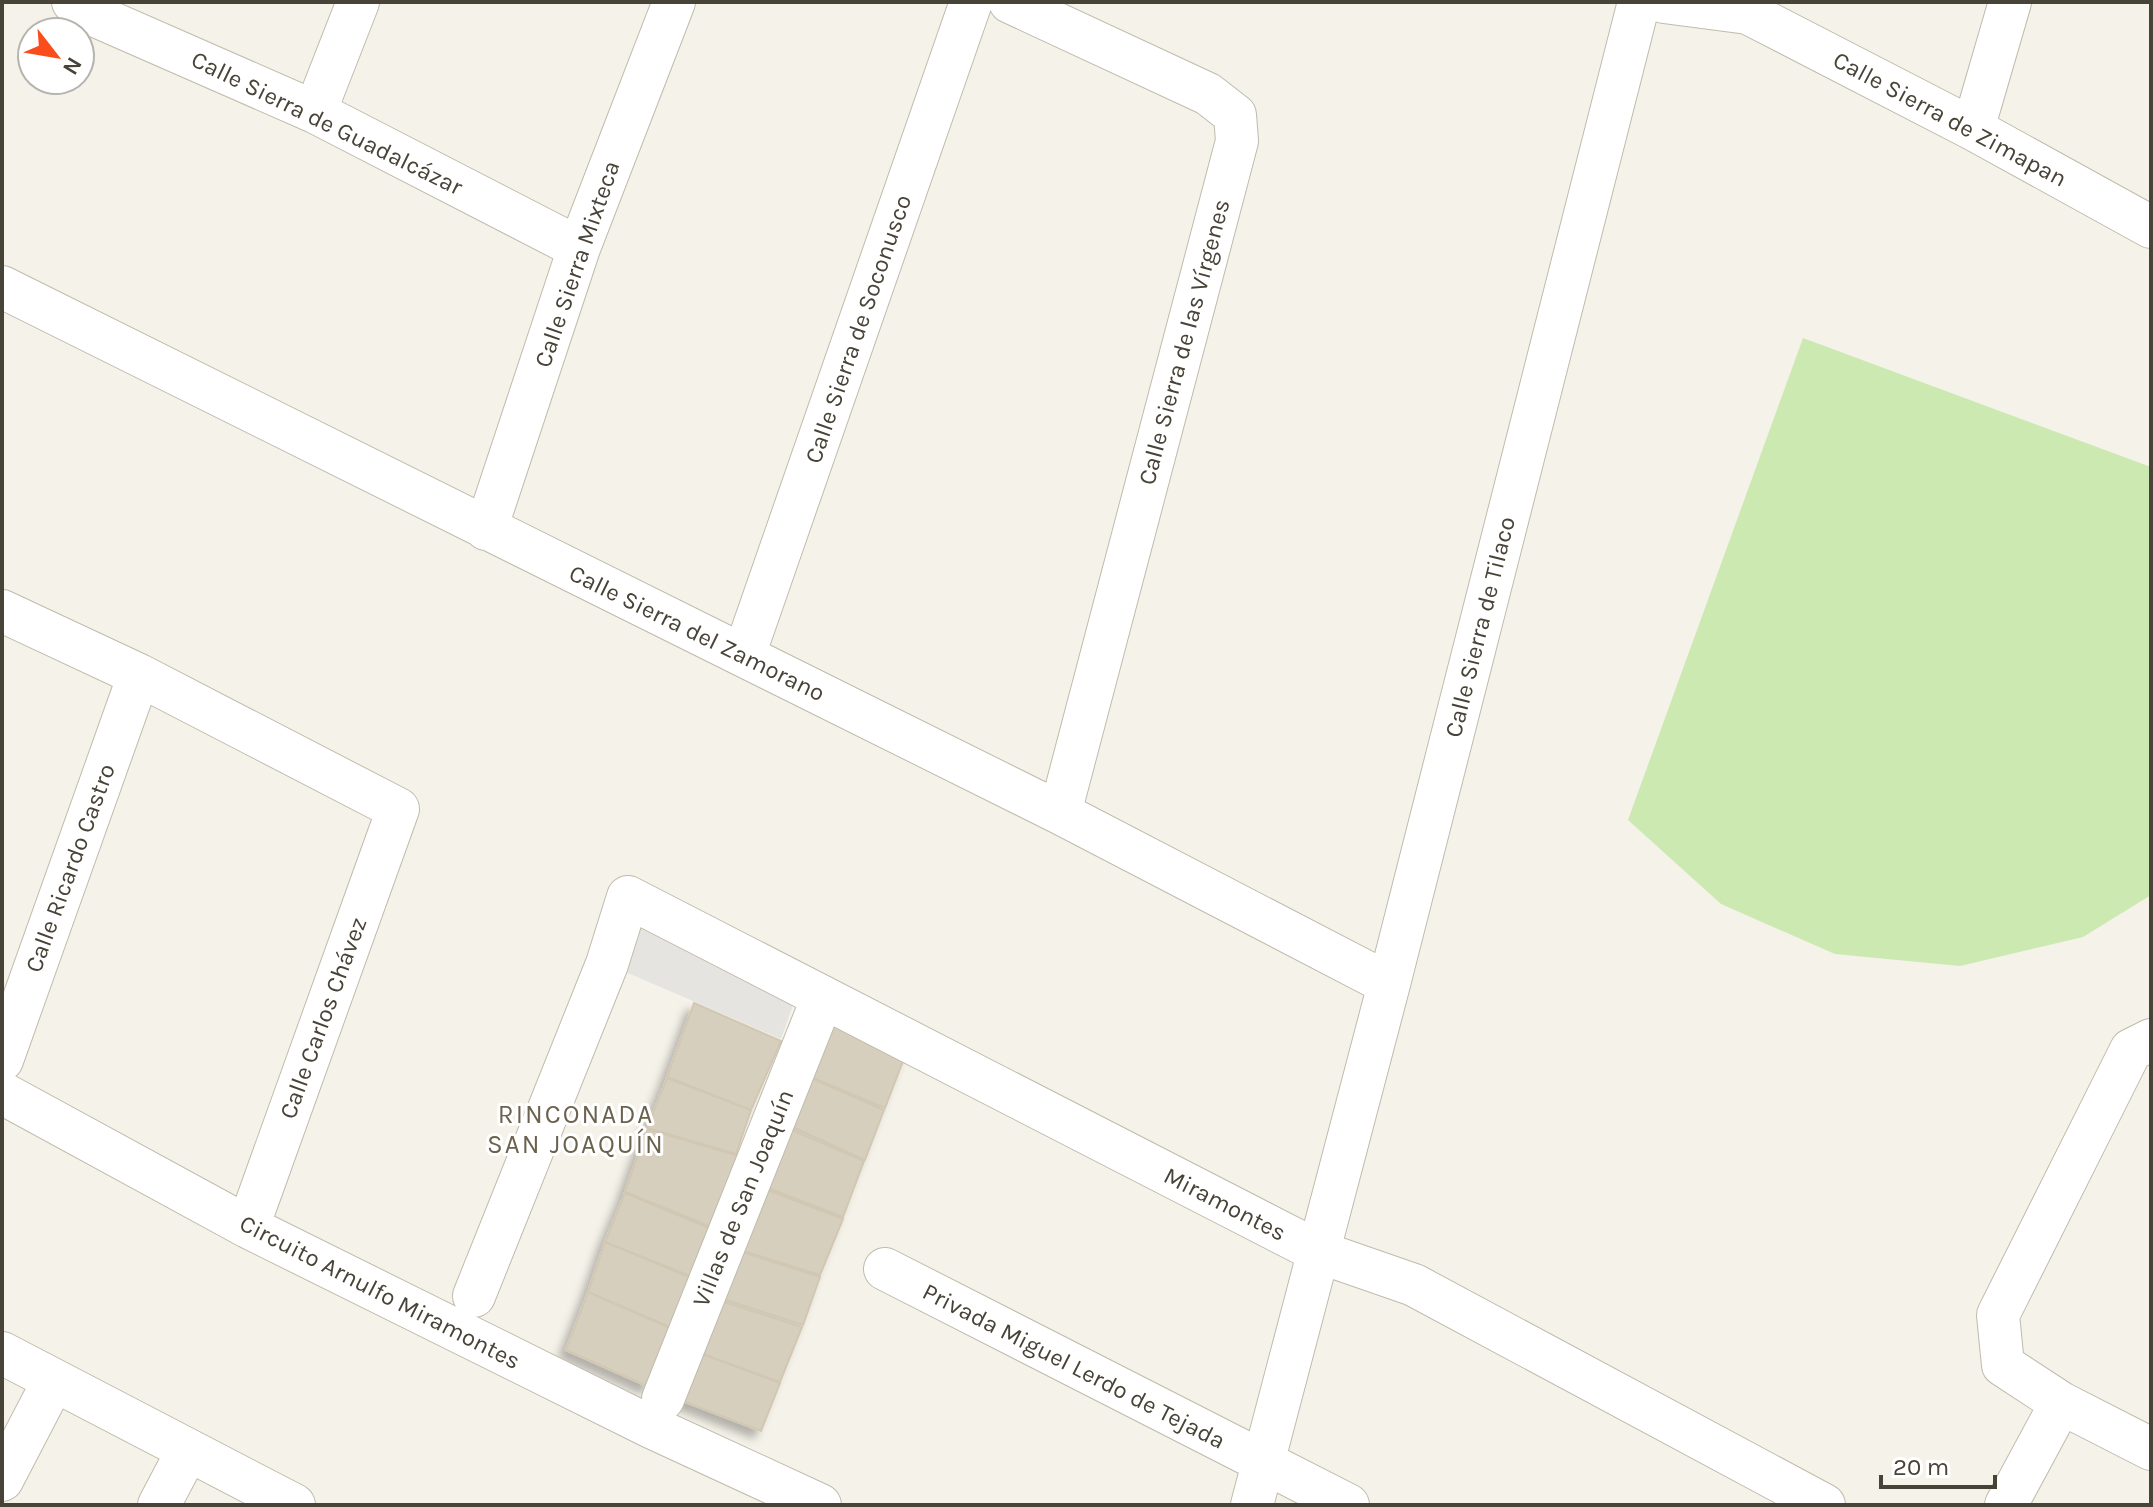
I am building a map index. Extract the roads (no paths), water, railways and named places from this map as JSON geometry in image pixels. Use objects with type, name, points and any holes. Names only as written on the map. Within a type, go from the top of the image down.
[{"type":"street","name":"Calle Sierra de Guadalcázar","points":[[73,2],[87,12],[315,112],[579,248]]},
{"type":"street","points":[[315,112],[358,2]]},
{"type":"street","name":"Calle Sierra Mixteca","points":[[486,529],[579,248],[674,2]]},
{"type":"street","name":"Calle Sierra de Soconusco","points":[[744,655],[971,2]]},
{"type":"street","name":"Calle Sierra de las Vírgenes","points":[[1010,2],[1208,94],[1235,115],[1237,141],[1060,813]]},
{"type":"street","name":"Calle Sierra de Tilaco","points":[[1252,1505],[1389,984],[1639,2]]},
{"type":"street","name":"Calle Sierra de Zimapan","points":[[1664,2],[1742,7],[2151,227]]},
{"type":"street","points":[[1973,129],[2010,2]]},
{"type":"street","name":"Calle Sierra del Zamorano","points":[[2,287],[1060,813],[1389,984]]},
{"type":"street","points":[[2,611],[139,675]]},
{"type":"street","name":"Calle Carlos Chávez","points":[[139,675],[398,809],[248,1227]]},
{"type":"street","name":"Calle Ricardo Castro","points":[[2,1060],[139,675]]},
{"type":"street","name":"Miramontes","points":[[474,1296],[607,964],[628,897],[1319,1252],[1414,1285],[1824,1505]]},
{"type":"street","name":"Villas de San Joaquín","points":[[663,1399],[823,997]]},
{"type":"street","points":[[2151,1040],[2131,1050],[1998,1315],[2003,1365],[2061,1403],[2151,1449]]},
{"type":"street","name":"Circuito Arnulfo Miramontes","points":[[2,1093],[248,1227],[651,1427],[756,1492],[820,1505]]},
{"type":"street","name":"Privada Miguel Lerdo de Tejada","points":[[885,1269],[1348,1505]]},
{"type":"street","points":[[2,1353],[294,1505]]},
{"type":"street","points":[[2,1480],[54,1380]]},
{"type":"street","points":[[2011,1495],[2061,1403]]},
{"type":"street","points":[[159,1505],[188,1450]]},
{"type":"district","name":"RINCONADA SAN JOAQUÍN","points":[[576,1129]]}]
